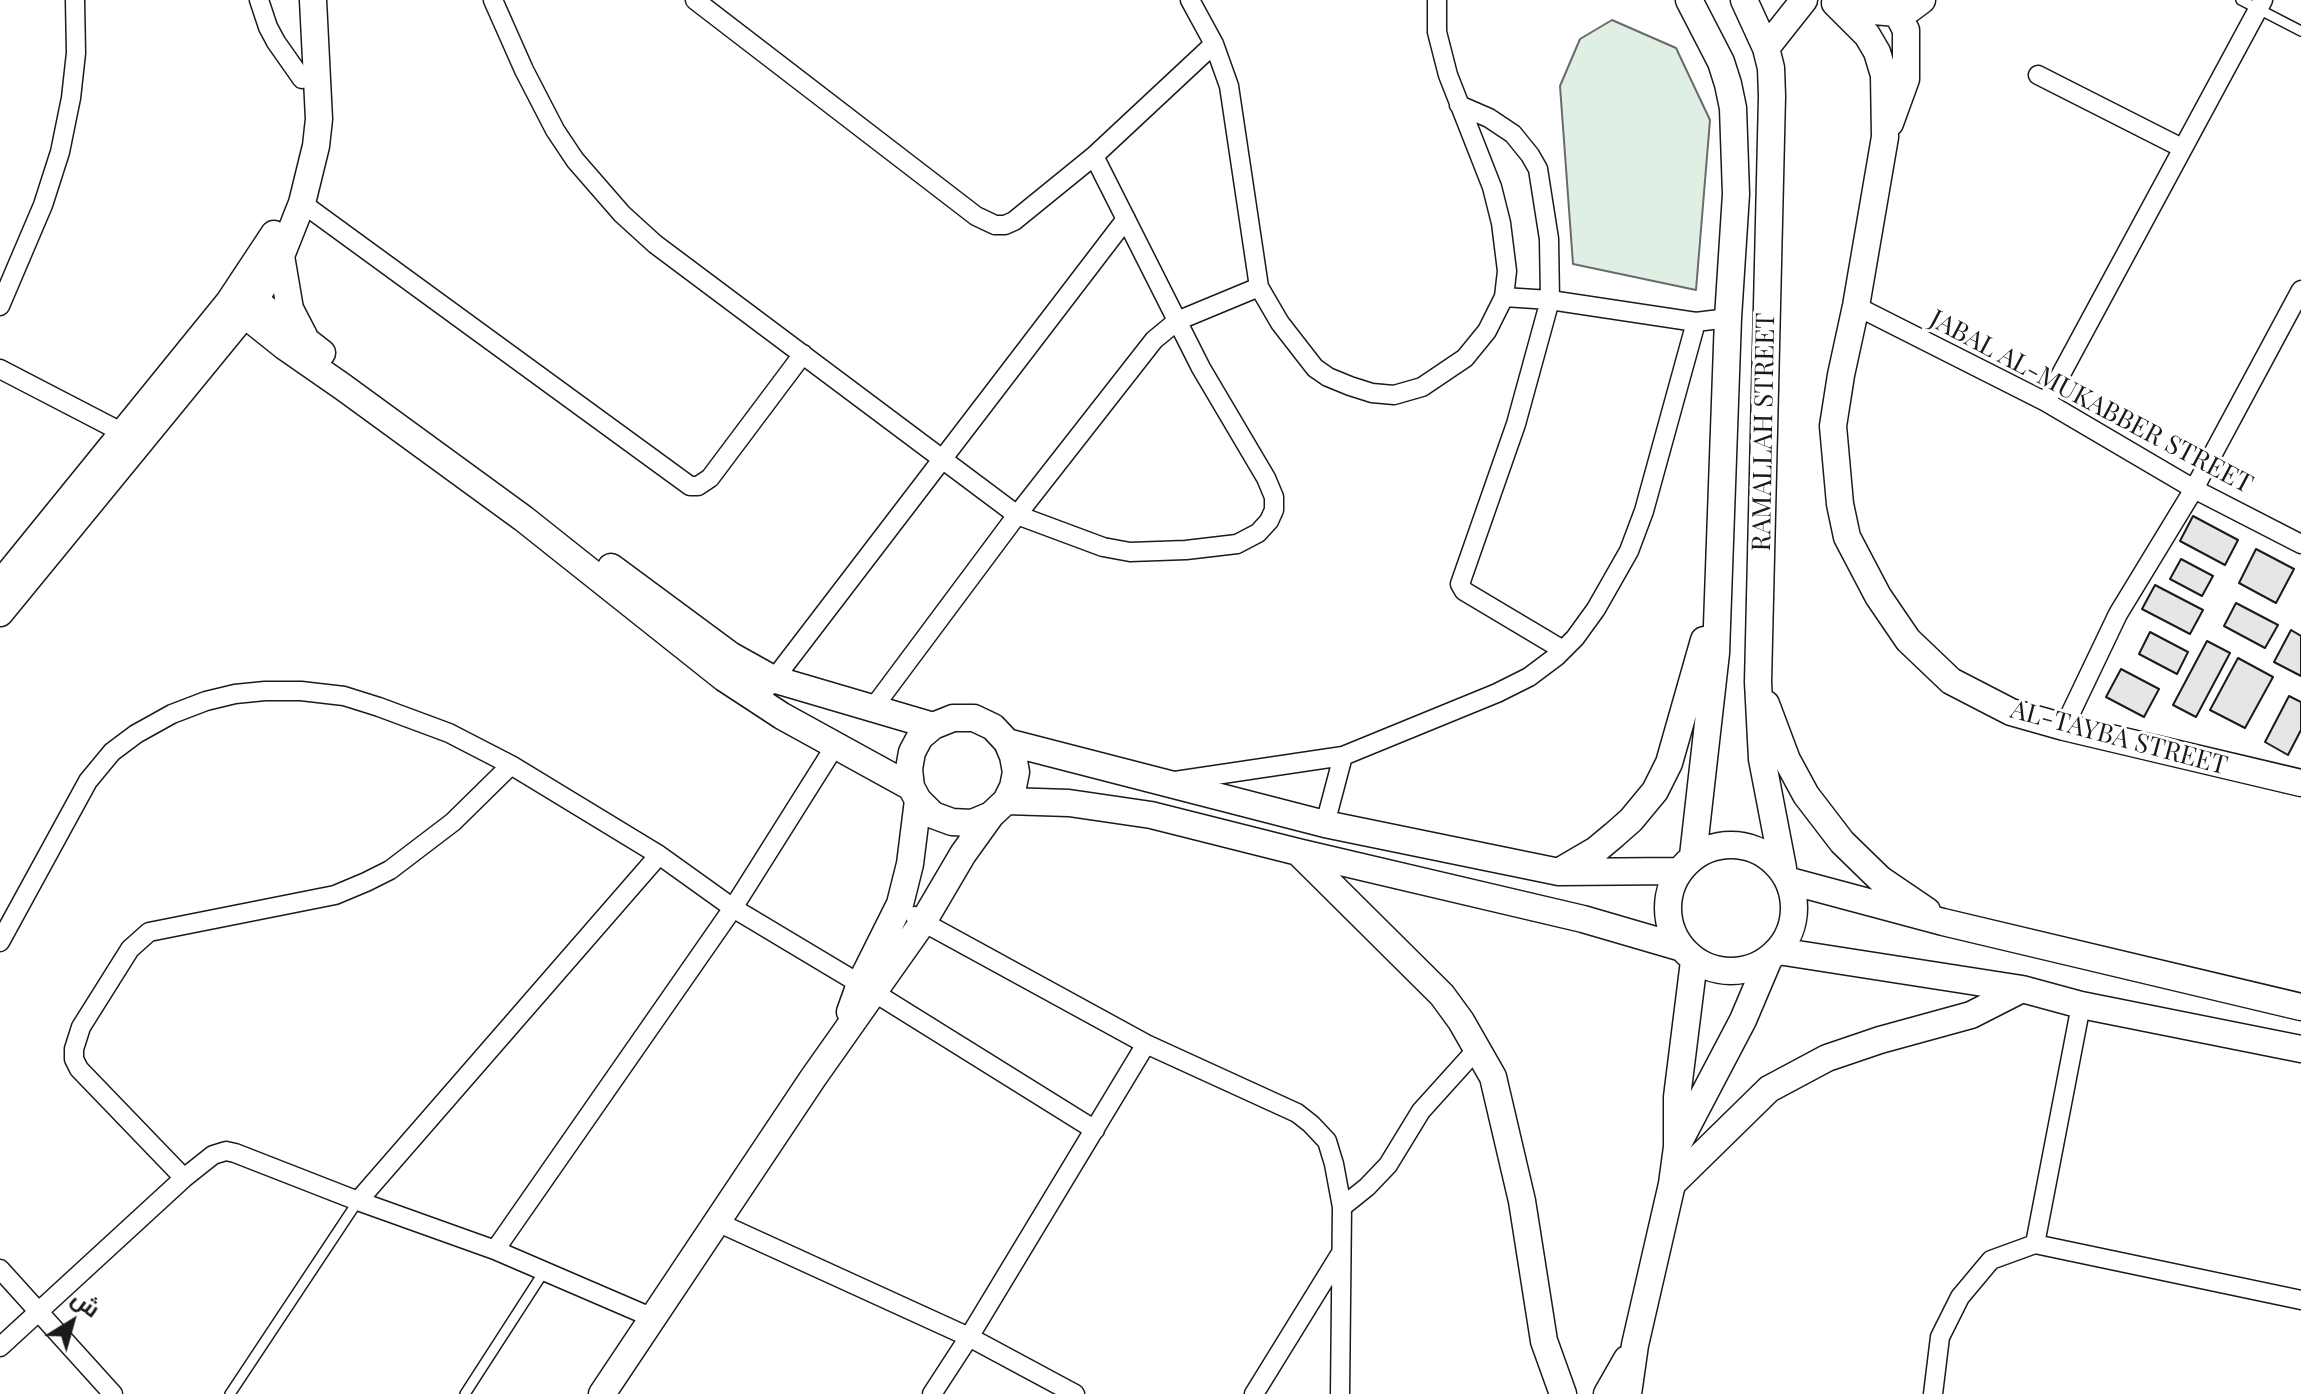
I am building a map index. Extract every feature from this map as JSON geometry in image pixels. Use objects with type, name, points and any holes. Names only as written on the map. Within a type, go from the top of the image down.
[{"type":"street","points":[[0,306],[43,205],[60,152],[76,53],[75,0]]},
{"type":"street","points":[[259,0],[276,42],[302,79]]},
{"type":"street","points":[[0,584],[222,342],[287,205],[297,170],[304,129],[296,0]]},
{"type":"street","points":[[0,613],[133,438],[281,256],[312,167],[319,119],[313,0]]},
{"type":"street","points":[[493,0],[555,130],[575,160],[622,214],[655,244],[1017,515],[1089,542],[1130,552],[1237,544],[1258,533],[1269,521],[1274,510],[1274,497],[1201,368],[1094,156]]},
{"type":"street","points":[[695,0],[984,221],[995,225],[1014,221],[1094,156],[1214,44]]},
{"type":"street","points":[[1190,0],[1214,44],[1229,86],[1259,287],[1280,323],[1315,368],[1350,386],[1372,393],[1394,395],[1422,387],[1465,358],[1487,331],[1504,297],[1507,271],[1492,187],[1448,75],[1437,32],[1437,0]]},
{"type":"street","name":"RAMALLAH STREET","points":[[1686,863],[1716,653],[1728,318],[1736,194],[1733,108],[1721,62],[1689,0]]},
{"type":"street","name":"RAMALLAH STREET","points":[[1744,0],[1766,48],[1771,68],[1758,682],[1762,759],[1786,874]]},
{"type":"street","points":[[1766,48],[1804,0]]},
{"type":"street","points":[[1832,2],[1860,10],[1894,6],[1910,9],[1922,0]]},
{"type":"street","name":"AL-TAYBA STREET","points":[[1832,2],[1867,35],[1877,52],[1884,75],[1885,137]]},
{"type":"street","points":[[2046,402],[2260,5]]},
{"type":"street","name":"AL-TAYBA STREET","points":[[1894,6],[1906,30],[1906,79],[1885,137],[1833,426],[1840,504],[1847,537],[1878,596],[1908,640],[1951,681],[2011,712],[2301,783]]},
{"type":"street","points":[[2038,75],[2182,148]]},
{"type":"street","points":[[1459,105],[1489,118],[1513,134],[1538,169],[1549,239],[1550,300],[1516,424],[1460,584],[1464,591],[1563,650]]},
{"type":"street","points":[[302,203],[690,486],[698,486],[710,478],[803,354]]},
{"type":"street","points":[[757,700],[1126,219]]},
{"type":"street","points":[[281,256],[296,344]]},
{"type":"street","points":[[873,708],[1017,515],[1145,351],[1177,321],[1259,287]]},
{"type":"street","points":[[2064,727],[2118,614],[2194,489],[2301,290]]},
{"type":"street","points":[[1504,297],[1550,300],[1696,322],[1728,318]]},
{"type":"street","points":[[242,301],[296,344],[730,655],[773,679],[933,726]]},
{"type":"street","name":"JABAL AL-MUKABBER STREET","points":[[1856,306],[2046,402],[2194,489],[2301,544]]},
{"type":"street","points":[[1165,782],[1343,756],[1497,693],[1529,677],[1563,650],[1596,609],[1629,551],[1644,511],[1696,322]]},
{"type":"street","points":[[222,342],[259,339],[296,344],[343,387],[524,519],[724,678],[915,793],[933,815],[952,822],[972,823],[999,808],[1069,803],[1151,815],[1583,919],[1687,954],[1717,969],[1734,971],[1752,968],[1773,956],[2022,989],[2081,1005],[2301,1049]]},
{"type":"street","points":[[0,369],[133,438]]},
{"type":"street","points":[[1559,872],[1614,835],[1655,791],[1669,763],[1720,586]]},
{"type":"street","points":[[1758,682],[1787,760],[1806,795],[1842,842],[1880,879],[1943,922]]},
{"type":"street","points":[[0,942],[88,781],[112,752],[136,734],[172,714],[235,694],[301,691],[344,696],[449,733],[511,765],[659,855],[733,908],[1095,1130]]},
{"type":"street","points":[[602,1394],[843,1034],[867,988],[900,904],[910,864],[915,793],[909,769],[912,752],[920,737],[933,726],[953,718],[974,718],[993,727],[1007,742],[1016,772],[1013,787],[963,854],[923,922],[867,988]]},
{"type":"street","points":[[1007,742],[1325,824],[1559,872],[1686,863]]},
{"type":"street","points":[[495,1250],[733,908],[835,746]]},
{"type":"street","points":[[1325,824],[1343,756]]},
{"type":"street","points":[[184,1178],[79,1069],[74,1059],[81,1027],[130,949],[149,932],[335,895],[366,882],[390,870],[453,822],[511,765]]},
{"type":"street","points":[[1628,1394],[1635,1345],[1672,1184],[1677,1147],[1677,1097],[1687,954],[1670,923],[1668,905],[1672,886],[1686,863],[1709,848],[1743,846],[1762,853],[1786,874],[1943,922],[2301,1007]]},
{"type":"street","points":[[1298,852],[1442,995],[1493,1077],[1522,1201],[1544,1341],[1563,1394]]},
{"type":"street","points":[[358,1201],[659,855]]},
{"type":"street","points":[[1677,1147],[1773,956],[1788,934],[1795,899],[1786,874]]},
{"type":"street","points":[[900,904],[923,922],[1146,1044],[1297,1113],[1327,1141],[1342,1207],[1340,1394]]},
{"type":"street","points":[[1672,1184],[1769,1089],[1827,1058],[1971,1015],[2022,989]]},
{"type":"street","points":[[2035,1244],[2081,1005]]},
{"type":"street","points":[[932,1394],[1146,1044]]},
{"type":"street","points":[[1342,1207],[1388,1165],[1421,1111],[1477,1049]]},
{"type":"street","points":[[0,1347],[184,1178],[213,1155],[226,1151],[495,1250],[653,1318]]},
{"type":"street","points":[[717,1222],[969,1337],[1075,1394]]},
{"type":"street","points":[[1933,1394],[1940,1337],[1960,1297],[1991,1260],[2035,1244],[2301,1300]]},
{"type":"street","points":[[1254,1394],[1341,1253]]},
{"type":"street","points":[[0,1269],[113,1394]]},
{"type":"street","points":[[1607,1394],[1635,1345]]},
{"type":"lane","points":[[2241,0],[2260,5],[2301,31]]},
{"type":"lane","points":[[230,1394],[358,1201]]},
{"type":"lane","points":[[465,1394],[545,1270]]},
{"type":"green space","points":[[1612,20],[1676,48],[1710,120],[1696,290],[1573,264],[1560,86],[1580,39]]},
{"type":"building","points":[[2193,516],[2238,540],[2225,565],[2180,541]]},
{"type":"building","points":[[2256,549],[2294,569],[2276,603],[2239,583]]},
{"type":"building","points":[[2181,559],[2213,576],[2202,596],[2170,579]]},
{"type":"building","points":[[2155,585],[2203,610],[2190,634],[2142,609]]},
{"type":"building","points":[[2236,603],[2278,625],[2265,648],[2224,626]]},
{"type":"building","points":[[2291,630],[2301,636],[2301,676],[2274,662]]},
{"type":"building","points":[[2150,632],[2188,652],[2177,674],[2139,654]]},
{"type":"building","points":[[2207,641],[2230,653],[2196,717],[2173,705]]},
{"type":"building","points":[[2238,658],[2273,677],[2245,728],[2210,710]]},
{"type":"building","points":[[2121,669],[2159,689],[2144,717],[2106,697]]},
{"type":"building","points":[[2289,696],[2301,702],[2301,730],[2288,755],[2265,742]]}]
